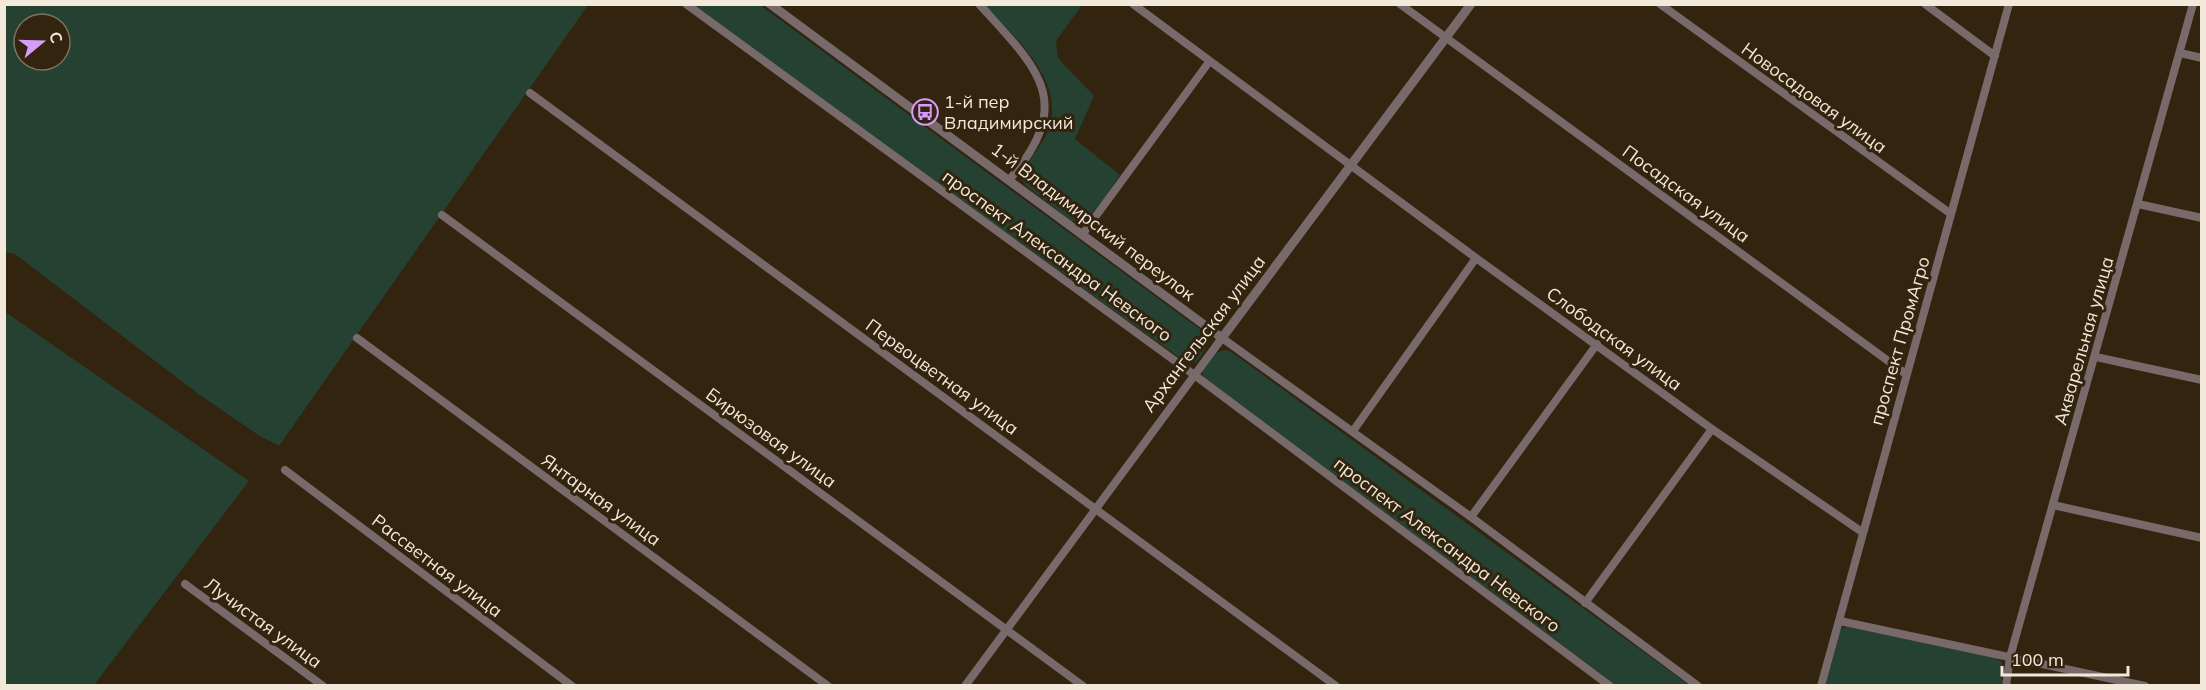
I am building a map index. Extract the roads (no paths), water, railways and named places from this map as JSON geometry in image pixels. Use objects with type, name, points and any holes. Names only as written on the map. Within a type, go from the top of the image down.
[{"type":"street","name":"проспект Александра Невского","points":[[686,4],[1193,374],[1610,686]]},
{"type":"street","name":"1-й Владимирский переулок","points":[[770,4],[1222,338]]},
{"type":"street","points":[[979,4],[1028,60],[1042,84],[1046,103],[1044,124],[1039,137],[1009,180]]},
{"type":"street","name":"Слободская улица","points":[[1133,4],[1712,429],[1862,532]]},
{"type":"street","name":"Посадская улица","points":[[1400,4],[1906,374]]},
{"type":"street","name":"Архангельская улица","points":[[965,686],[1193,374],[1471,4]]},
{"type":"street","name":"Новосадовая улица","points":[[1660,4],[1951,214]]},
{"type":"street","points":[[1925,4],[1995,56]]},
{"type":"street","name":"проспект ПромАгро","points":[[1821,686],[2010,4]]},
{"type":"street","name":"Акварельная улица","points":[[2006,686],[2010,657],[2096,357],[2193,4]]},
{"type":"street","points":[[2180,53],[2202,58]]},
{"type":"street","points":[[1082,235],[1209,62]]},
{"type":"street","name":"Первоцветная улица","points":[[530,93],[1336,686]]},
{"type":"street","points":[[2138,204],[2202,218]]},
{"type":"street","name":"Бирюзовая улица","points":[[442,215],[1083,686]]},
{"type":"street","points":[[1353,431],[1476,258]]},
{"type":"street","name":"Янтарная улица","points":[[357,338],[828,686]]},
{"type":"street","name":"проспект Александра Невского","points":[[1222,338],[1471,517],[1698,686]]},
{"type":"street","points":[[1471,517],[1597,344]]},
{"type":"street","points":[[2096,357],[2202,380]]},
{"type":"street","points":[[1585,603],[1712,429]]},
{"type":"street","name":"Рассветная улица","points":[[285,470],[572,686]]},
{"type":"street","points":[[2052,505],[2202,538]]},
{"type":"street","name":"Лучистая улица","points":[[185,584],[323,686]]},
{"type":"street","points":[[1840,621],[2145,686]]},
{"type":"place","name":"1-й пер Владимирский","points":[[925,112]]}]
